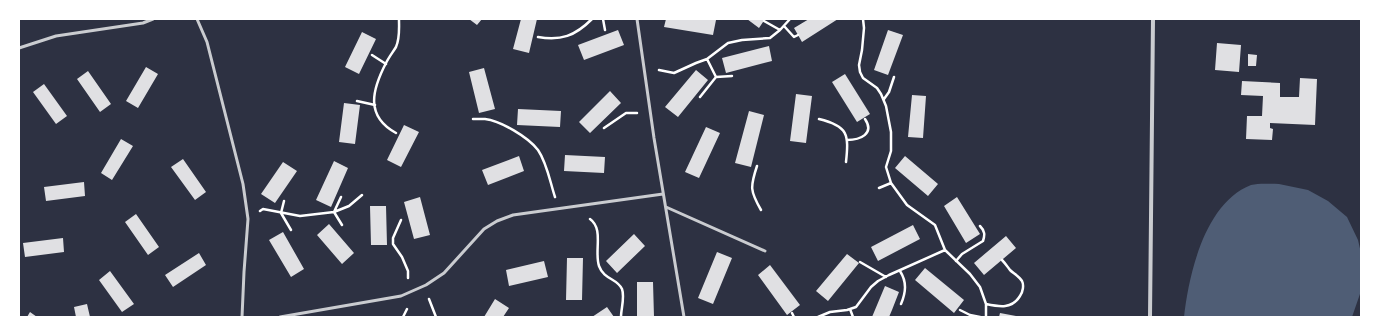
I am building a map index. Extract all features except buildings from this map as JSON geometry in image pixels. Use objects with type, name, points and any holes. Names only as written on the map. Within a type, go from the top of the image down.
[{"type":"street","points":[[1150,317],[1153,19]]},
{"type":"lane","points":[[19,48],[56,36],[144,23],[153,19]]},
{"type":"lane","points":[[197,19],[207,42],[241,177],[248,219],[242,317]]},
{"type":"lane","points":[[637,19],[650,112],[684,317]]},
{"type":"lane","points":[[280,317],[401,296],[409,293],[426,285],[444,273],[484,229],[497,221],[513,215],[663,194]]},
{"type":"lane","points":[[666,207],[765,251]]},
{"type":"path","points":[[396,133],[387,127],[378,117],[374,108],[374,96],[378,81],[396,47],[399,36],[399,19]]},
{"type":"path","points":[[538,38],[560,39],[578,31],[592,19]]},
{"type":"path","points":[[603,19],[605,30]]},
{"type":"path","points":[[644,68],[674,73],[696,63],[707,60],[728,43],[742,40],[770,38],[790,19]]},
{"type":"path","points":[[862,19],[864,28],[859,66],[860,72],[863,78],[877,88],[884,99],[891,132],[891,151],[886,167],[891,183],[908,205],[935,225],[945,250],[970,274],[980,287],[986,304],[986,317]]},
{"type":"path","points":[[764,21],[780,30]]},
{"type":"path","points":[[784,26],[794,37],[798,35]]},
{"type":"path","points":[[372,55],[386,64]]},
{"type":"path","points":[[707,60],[716,77]]},
{"type":"path","points":[[700,97],[716,77],[732,76]]},
{"type":"path","points":[[884,99],[889,92],[894,78]]},
{"type":"path","points":[[357,101],[374,105]]},
{"type":"path","points":[[604,128],[626,113],[650,112]]},
{"type":"path","points":[[819,119],[834,123],[841,127],[845,132],[847,140],[846,162]]},
{"type":"path","points":[[847,140],[855,140],[863,137],[867,133],[869,129],[865,119]]},
{"type":"path","points":[[757,166],[752,185],[753,196],[761,210]]},
{"type":"path","points":[[880,188],[891,183]]},
{"type":"path","points":[[248,219],[263,209],[300,216],[334,212],[349,206],[362,195]]},
{"type":"path","points":[[334,212],[341,197]]},
{"type":"path","points":[[284,201],[281,213],[291,230]]},
{"type":"path","points":[[334,212],[342,225]]},
{"type":"path","points":[[401,220],[393,238],[394,244],[408,271],[409,304],[403,317]]},
{"type":"path","points":[[956,261],[962,254],[984,241],[985,236],[983,229],[980,226]]},
{"type":"path","points":[[818,317],[830,312],[856,307],[871,287],[886,277],[945,250]]},
{"type":"path","points":[[986,304],[1010,306],[1017,301],[1022,294],[1022,280],[1011,271],[1002,260]]},
{"type":"path","points":[[860,262],[886,277]]},
{"type":"path","points":[[900,271],[905,282],[906,289],[901,304]]},
{"type":"path","points":[[426,285],[436,317]]},
{"type":"path","points":[[850,309],[853,317]]},
{"type":"path","points":[[960,310],[970,315],[980,317]]},
{"type":"path","points":[[792,313],[794,317]]},
{"type":"water","points":[[1279,184],[1308,190],[1328,201],[1347,217],[1358,240],[1361,253],[1361,291],[1352,317],[1184,317],[1186,299],[1195,261],[1202,241],[1211,223],[1222,207],[1235,194],[1251,185]]}]
